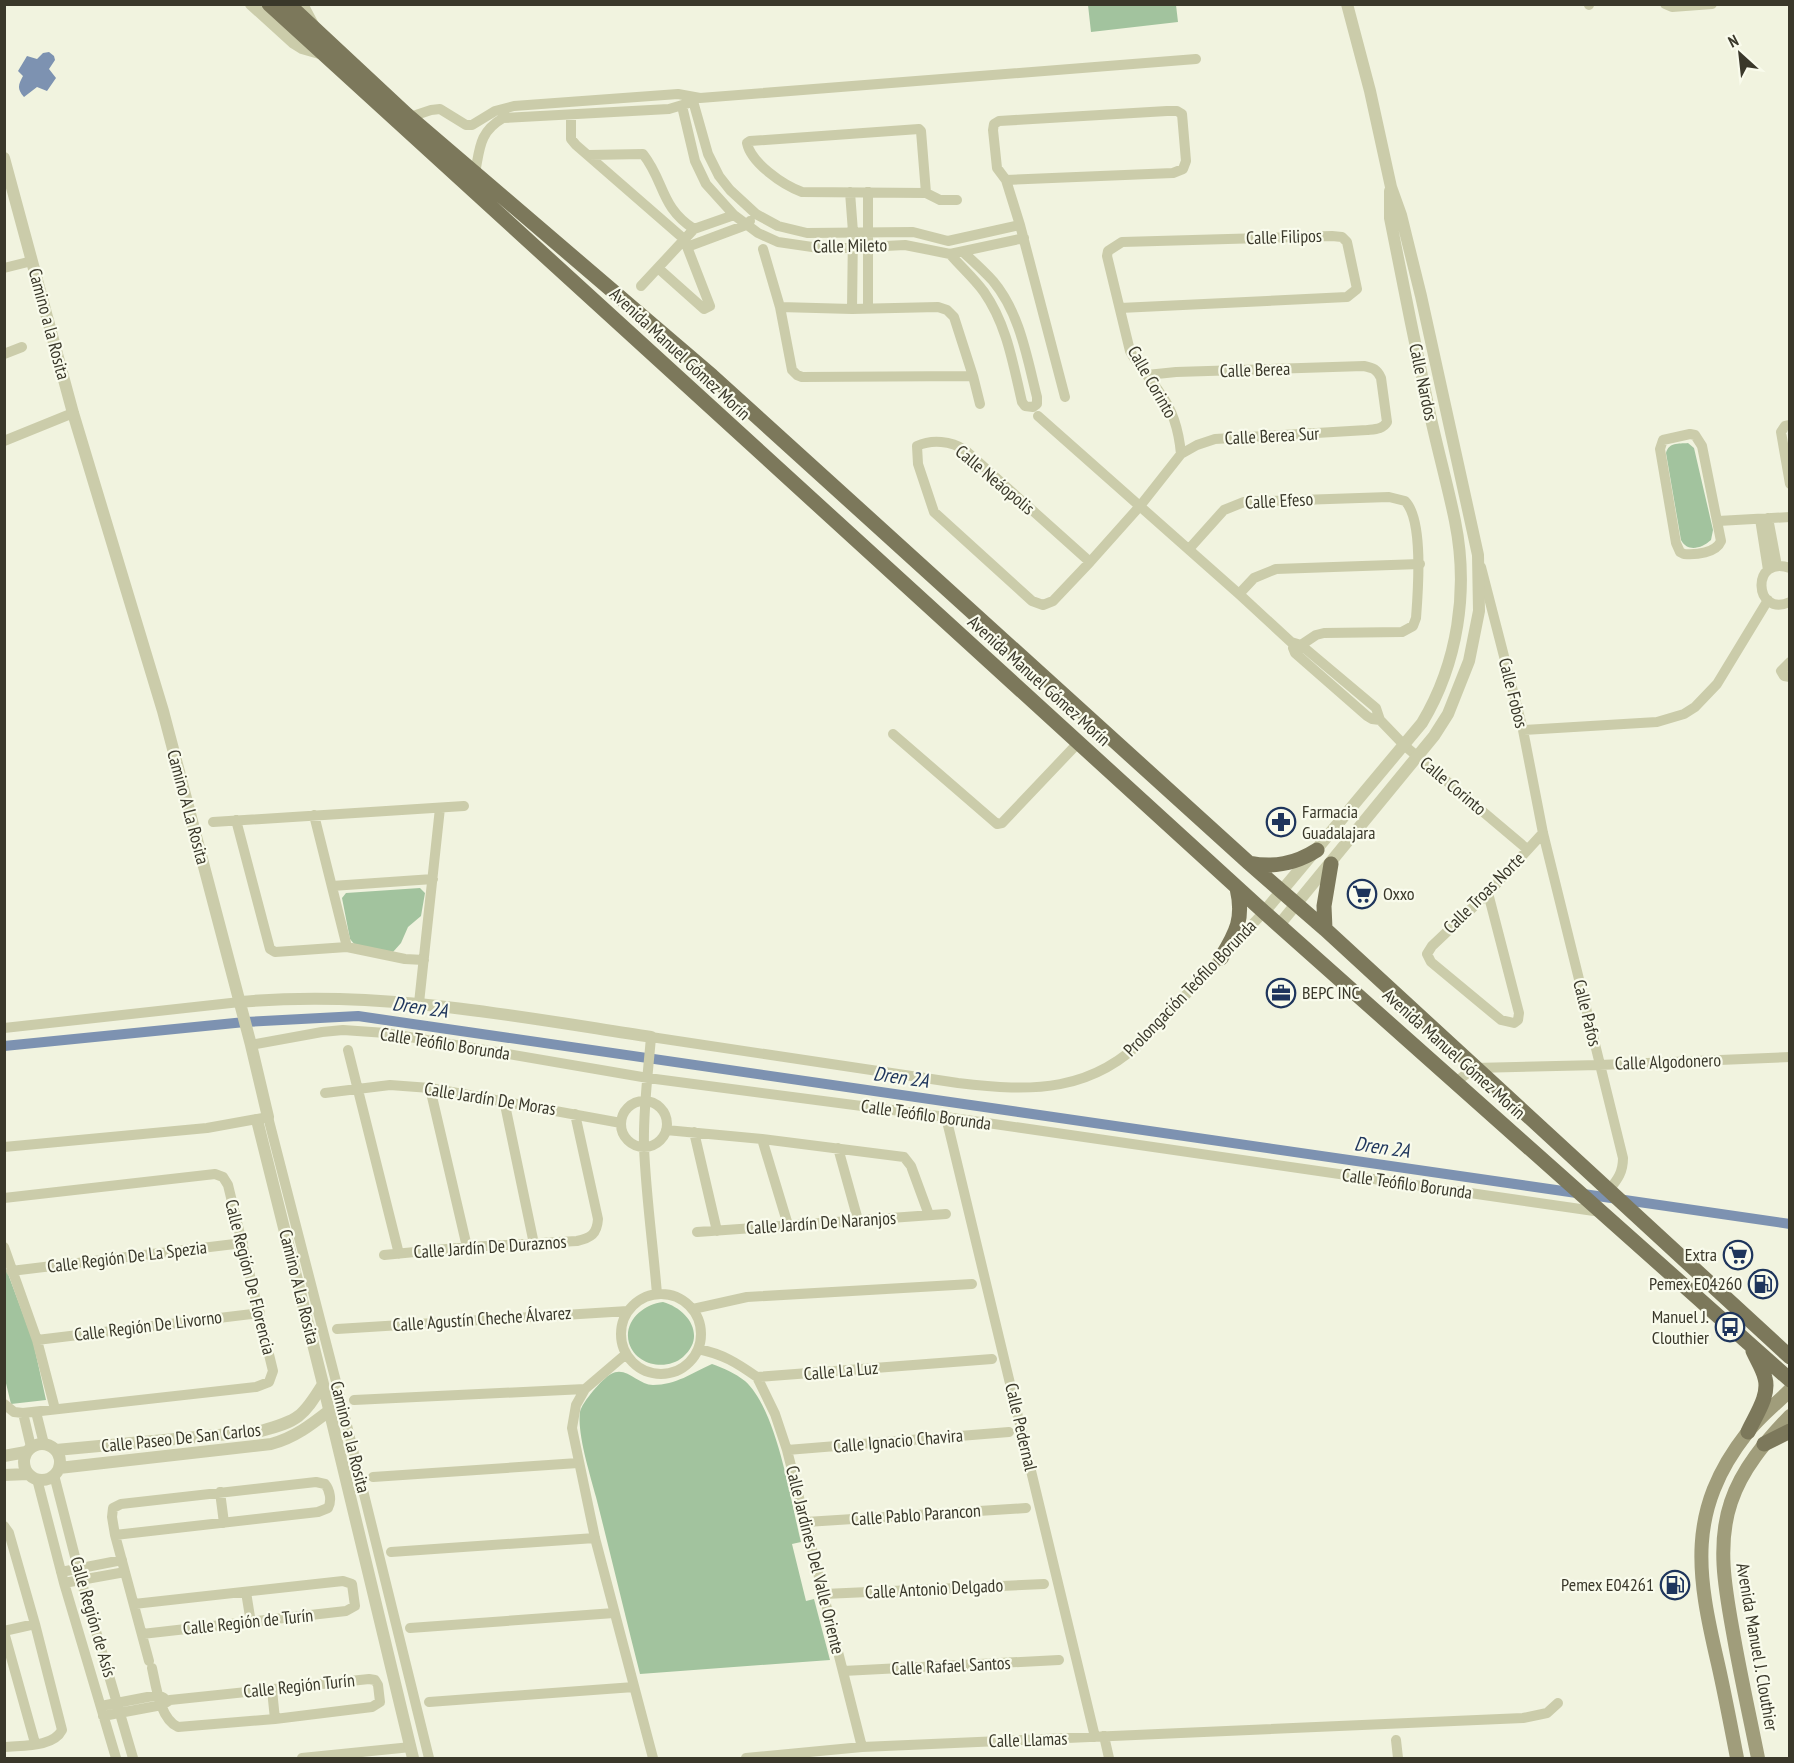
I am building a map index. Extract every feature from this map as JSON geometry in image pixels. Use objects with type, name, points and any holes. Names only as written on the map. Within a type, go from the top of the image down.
[{"type":"main road","name":"Avenida Manuel Gómez Morín","points":[[269,4],[324,55],[470,179],[712,376],[1249,863],[1325,929],[1790,1357]]},
{"type":"main road","name":"Avenida Manuel Gómez Morín","points":[[288,4],[410,117],[470,179],[1078,743],[1264,912],[1790,1380]]},
{"type":"main road","points":[[1249,863],[1284,864],[1296,861],[1318,849]]},
{"type":"main road","points":[[1325,929],[1324,906],[1333,861]]},
{"type":"main road","points":[[1221,958],[1239,920],[1241,906],[1238,888]]},
{"type":"main road","points":[[1773,1343],[1790,1342]]},
{"type":"main road","points":[[1737,1758],[1704,1604],[1700,1569],[1701,1544],[1709,1501],[1728,1462],[1748,1432],[1765,1396],[1767,1387],[1765,1377],[1750,1346]]},
{"type":"main road","points":[[1748,1432],[1790,1390]]},
{"type":"main road","name":"Avenida Manuel J. Clouthier","points":[[1758,1758],[1728,1602],[1723,1549],[1725,1527],[1731,1503],[1741,1479],[1764,1444],[1790,1416]]},
{"type":"main road","points":[[1764,1444],[1790,1431]]},
{"type":"street","points":[[251,4],[294,43],[324,55]]},
{"type":"street","points":[[302,4],[316,31]]},
{"type":"street","name":"Calle Nardos","points":[[1347,4],[1370,91],[1390,187],[1401,215],[1421,296],[1478,555]]},
{"type":"street","points":[[1665,4],[1672,7],[1712,4]]},
{"type":"street","points":[[470,179],[485,132],[492,124],[503,118],[669,109],[697,99],[1196,59]]},
{"type":"street","points":[[410,117],[440,109],[466,125],[472,125],[495,111],[514,106],[678,93],[697,99]]},
{"type":"street","name":"Calle Mileto","points":[[697,99],[708,154],[719,176],[730,190],[756,214],[778,226],[807,233],[913,232],[948,241],[1020,225]]},
{"type":"street","name":"Calle Mileto","points":[[682,106],[692,151],[700,173],[719,201],[746,225],[778,242],[826,249],[905,245],[950,254],[1024,238]]},
{"type":"street","points":[[1006,180],[1173,173],[1183,170],[1186,161],[1182,114],[1177,111],[1167,111],[999,121],[994,124],[997,168],[1006,180],[1024,238],[1065,397]]},
{"type":"street","points":[[571,114],[571,139],[686,243],[710,306],[708,309],[704,309],[658,268]]},
{"type":"street","points":[[926,193],[924,152],[919,129],[747,143],[749,150],[763,166],[792,188],[802,192],[926,193],[940,200],[957,200]]},
{"type":"street","points":[[588,155],[643,154],[649,161],[671,208],[683,222],[694,229]]},
{"type":"street","name":"Camino a la Rosita","points":[[4,158],[73,413],[96,489]]},
{"type":"street","name":"Calle Nardos","points":[[1390,187],[1390,218],[1428,408],[1455,522],[1461,577]]},
{"type":"street","points":[[850,192],[853,232],[852,309]]},
{"type":"street","points":[[868,192],[868,308]]},
{"type":"street","points":[[686,243],[746,225],[756,214]]},
{"type":"street","points":[[641,286],[686,243],[694,229],[734,215]]},
{"type":"street","name":"Calle Filipos","points":[[1111,248],[1122,242],[1342,237],[1350,249],[1357,289],[1353,294],[1339,298],[1119,308]]},
{"type":"street","name":"Calle Corinto","points":[[1111,248],[1107,256],[1130,351],[1135,362],[1169,406],[1176,422],[1181,454]]},
{"type":"street","points":[[763,249],[780,307],[792,370],[796,375],[973,376]]},
{"type":"street","points":[[950,254],[983,290],[994,306],[1003,327],[1022,402],[1025,406],[1033,407],[1037,397],[1017,324],[994,282],[963,252]]},
{"type":"street","points":[[4,268],[32,261]]},
{"type":"street","points":[[780,307],[852,309],[938,307],[947,310],[954,317],[980,404]]},
{"type":"street","points":[[4,354],[22,347]]},
{"type":"street","name":"Calle Berea","points":[[1147,375],[1364,366],[1373,368],[1378,372],[1388,422],[1385,426],[1367,430]]},
{"type":"street","points":[[4,441],[73,413]]},
{"type":"street","name":"Calle Corinto","points":[[1038,416],[1239,594],[1296,647],[1324,679],[1367,716],[1380,720]]},
{"type":"street","points":[[1790,426],[1785,426],[1781,432],[1790,484]]},
{"type":"street","name":"Calle Berea Sur","points":[[1181,454],[1215,439],[1367,430]]},
{"type":"street","points":[[1690,434],[1699,439],[1718,521],[1721,541],[1718,547],[1710,551],[1689,554],[1680,552],[1676,543],[1660,449],[1663,440],[1690,434]]},
{"type":"street","name":"Calle Neáopolis","points":[[932,442],[952,444],[965,450],[1090,562],[1053,601],[1043,605],[1032,602],[934,512],[929,504],[918,464],[917,446],[932,442]]},
{"type":"street","points":[[1090,562],[1140,506],[1181,454]]},
{"type":"street","name":"Camino A La Rosita","points":[[96,489],[163,711],[250,1039],[263,1118],[323,1384]]},
{"type":"street","name":"Calle Efeso","points":[[1189,549],[1224,510],[1244,501],[1389,497],[1405,501],[1412,511],[1420,564]]},
{"type":"street","points":[[1718,521],[1790,517]]},
{"type":"street","points":[[1764,518],[1773,568]]},
{"type":"street","name":"Calle Fobos","points":[[1478,555],[1522,730],[1543,832]]},
{"type":"street","name":"Prolongación Teófilo Borunda","points":[[1279,925],[1418,757],[1448,714],[1469,661],[1479,611],[1478,555]]},
{"type":"street","points":[[1239,594],[1254,578],[1276,569],[1420,564],[1416,618],[1413,626],[1402,632],[1324,633],[1296,647]]},
{"type":"street","points":[[1790,568],[1773,568],[1761,580],[1762,592],[1767,600],[1780,605],[1790,602]]},
{"type":"street","name":"Prolongación Teófilo Borunda","points":[[650,1040],[1009,1089],[1047,1087],[1094,1074],[1128,1054],[1144,1040],[1264,912],[1422,723],[1442,684],[1457,630],[1461,608],[1461,577]]},
{"type":"street","points":[[1522,730],[1658,722],[1684,714],[1695,707],[1717,684],[1767,600]]},
{"type":"street","name":"Calle Corinto","points":[[1296,647],[1333,670],[1376,708],[1380,720],[1405,746],[1527,849]]},
{"type":"street","points":[[1790,662],[1780,671],[1784,676],[1790,677]]},
{"type":"street","points":[[1324,679],[1333,670]]},
{"type":"street","points":[[893,734],[997,824],[1002,823],[1078,743]]},
{"type":"street","points":[[213,822],[465,806]]},
{"type":"street","points":[[419,1003],[440,808]]},
{"type":"street","points":[[314,815],[347,947]]},
{"type":"street","points":[[236,820],[270,949],[274,952],[347,947],[405,959],[424,960]]},
{"type":"street","name":"Calle Troas Norte","points":[[1488,893],[1517,1004],[1518,1020],[1514,1023],[1501,1020],[1431,962],[1427,954],[1432,946],[1488,893],[1543,832]]},
{"type":"street","name":"Calle Pafos","points":[[1543,832],[1623,1158],[1623,1168],[1613,1194]]},
{"type":"street","points":[[1318,849],[1333,861]]},
{"type":"street","points":[[332,886],[433,879]]},
{"type":"street","name":"Calle Teófilo Borunda","points":[[4,1028],[241,1007],[265,999],[362,999],[419,1003],[650,1040]]},
{"type":"street","name":"Calle Teófilo Borunda","points":[[250,1039],[343,1030],[386,1033],[649,1074],[1602,1212]]},
{"type":"street","points":[[650,1040],[644,1147],[657,1294]]},
{"type":"street","points":[[348,1050],[399,1254]]},
{"type":"street","name":"Calle Algodonero","points":[[1474,1068],[1790,1057]]},
{"type":"street","points":[[1456,1082],[1474,1068]]},
{"type":"street","name":"Calle Jardín De Moras","points":[[325,1093],[390,1085],[430,1088],[621,1122]]},
{"type":"street","points":[[430,1088],[466,1247]]},
{"type":"street","points":[[504,1100],[534,1244]]},
{"type":"street","points":[[645,1101],[654,1103],[660,1108],[667,1122],[666,1130],[657,1143],[644,1147],[635,1146],[629,1142],[621,1130],[621,1122],[626,1109],[645,1101]]},
{"type":"street","name":"Calle Jardín De Duraznos","points":[[384,1255],[466,1247],[578,1241],[594,1235],[598,1228],[598,1220],[575,1114]]},
{"type":"street","name":"Calle Pedernal","points":[[946,1117],[1100,1737],[1109,1758]]},
{"type":"street","points":[[4,1147],[207,1128],[263,1118]]},
{"type":"street","name":"Camino a la Rosita","points":[[263,1118],[341,1401],[429,1758]]},
{"type":"street","points":[[666,1130],[900,1156],[908,1160],[929,1215]]},
{"type":"street","points":[[694,1132],[717,1231]]},
{"type":"street","points":[[762,1139],[788,1225]]},
{"type":"street","points":[[838,1148],[858,1220]]},
{"type":"street","name":"Calle Región De Florencia","points":[[4,1198],[220,1175],[228,1185],[273,1371],[269,1382],[264,1385],[23,1413],[14,1412],[4,1404]]},
{"type":"street","name":"Calle Jardín De Naranjos","points":[[697,1232],[946,1214]]},
{"type":"street","name":"Calle Región De La Spezia","points":[[11,1270],[243,1243]]},
{"type":"street","points":[[4,1247],[37,1340],[55,1409]]},
{"type":"street","points":[[693,1309],[747,1297],[972,1284]]},
{"type":"street","points":[[657,1294],[677,1297],[693,1309],[701,1328],[698,1349],[692,1360],[682,1368],[657,1373],[645,1370],[634,1364],[626,1354],[621,1331],[628,1311],[635,1303],[657,1294]]},
{"type":"street","name":"Calle Agustín Cheche Álvarez","points":[[337,1329],[628,1311]]},
{"type":"street","name":"Calle Región De Livorno","points":[[37,1340],[260,1313]]},
{"type":"street","points":[[698,1349],[717,1353],[736,1362],[757,1377]]},
{"type":"street","points":[[626,1354],[585,1389],[576,1405],[572,1428],[595,1538],[652,1758]]},
{"type":"street","name":"Calle La Luz","points":[[757,1377],[992,1359]]},
{"type":"street","name":"Calle Jardines Del Valle Oriente","points":[[757,1377],[775,1414],[786,1450],[862,1747]]},
{"type":"street","name":"Camino a la Rosita","points":[[323,1384],[412,1753]]},
{"type":"street","name":"Calle Paseo De San Carlos","points":[[56,1450],[261,1431],[287,1424],[300,1417],[323,1384]]},
{"type":"street","points":[[354,1400],[585,1389]]},
{"type":"street","name":"Calle Paseo De San Carlos","points":[[56,1472],[271,1444],[286,1440],[304,1430],[330,1410]]},
{"type":"street","points":[[36,1412],[44,1444]]},
{"type":"street","points":[[23,1413],[28,1450],[24,1463],[33,1477]]},
{"type":"street","name":"Calle Ignacio Chavira","points":[[786,1450],[1009,1432]]},
{"type":"street","points":[[4,1456],[44,1444],[56,1450],[60,1462],[56,1472],[49,1478],[4,1474]]},
{"type":"street","points":[[373,1477],[578,1463]]},
{"type":"street","name":"Calle Región de Asís","points":[[56,1472],[81,1580],[133,1758]]},
{"type":"street","name":"Calle Región de Asís","points":[[33,1477],[116,1758]]},
{"type":"street","points":[[115,1535],[324,1510],[330,1505],[329,1491],[325,1484],[316,1482],[117,1505],[112,1513],[115,1535],[150,1664],[163,1700]]},
{"type":"street","points":[[220,1492],[224,1523]]},
{"type":"street","name":"Calle Pablo Parancon","points":[[806,1522],[1026,1508]]},
{"type":"street","points":[[4,1526],[9,1533],[35,1624],[62,1730],[55,1738],[4,1747]]},
{"type":"street","points":[[391,1552],[595,1538]]},
{"type":"street","name":"Calle Región de Asís","points":[[61,1572],[122,1560]]},
{"type":"street","name":"Calle Región de Asís","points":[[64,1583],[125,1572]]},
{"type":"street","name":"Calle Región de Turín","points":[[142,1634],[346,1611],[353,1608],[356,1602],[352,1584],[343,1581],[246,1592]]},
{"type":"street","name":"Calle Antonio Delgado","points":[[824,1594],[1044,1584]]},
{"type":"street","points":[[134,1604],[246,1592],[250,1623]]},
{"type":"street","points":[[410,1628],[615,1614]]},
{"type":"street","points":[[35,1624],[4,1631],[35,1743]]},
{"type":"street","name":"Calle Rafael Santos","points":[[843,1671],[1059,1660]]},
{"type":"street","name":"Calle Región Turín","points":[[102,1711],[163,1700],[372,1678],[378,1685],[380,1699],[378,1704],[372,1707],[184,1727],[173,1725],[167,1717],[163,1700]]},
{"type":"street","points":[[429,1702],[634,1688]]},
{"type":"street","points":[[272,1690],[275,1719]]},
{"type":"street","name":"Calle Llamas","points":[[746,1758],[862,1747],[1523,1718],[1547,1713],[1558,1702]]},
{"type":"street","points":[[1396,1740],[1398,1758]]},
{"type":"street","points":[[302,1758],[412,1753]]},
{"type":"green space","points":[[1088,5],[1176,5],[1178,22],[1091,32]]},
{"type":"green space","points":[[1688,443],[1694,448],[1713,530],[1711,540],[1695,548],[1687,547],[1681,540],[1666,453],[1672,445]]},
{"type":"green space","points":[[420,888],[425,893],[421,916],[408,927],[401,943],[393,952],[355,945],[350,939],[342,898],[346,893]]},
{"type":"green space","points":[[4,1263],[33,1341],[46,1400],[11,1404],[4,1375]]},
{"type":"green space","points":[[663,1302],[687,1317],[694,1332],[694,1341],[683,1357],[661,1365],[638,1357],[629,1343],[628,1335],[636,1315],[648,1306]]},
{"type":"green space","points":[[712,1364],[745,1381],[756,1394],[766,1412],[781,1456],[801,1542],[792,1544],[806,1601],[814,1599],[830,1660],[640,1674],[585,1454],[580,1431],[580,1412],[598,1385],[607,1376],[616,1372],[622,1372],[653,1385],[684,1378]]},
{"type":"water","points":[[49,52],[55,60],[49,69],[56,78],[47,91],[37,87],[24,97],[19,87],[23,76],[18,71],[27,56],[37,59],[43,53]]},
{"type":"waterway","name":"Dren 2A","points":[[4,1046],[245,1022],[358,1016],[1790,1224]]},
{"type":"place","name":"Farmacia Guadalajara","points":[[1281,822]]},
{"type":"place","name":"Oxxo","points":[[1362,894]]},
{"type":"place","name":"BEPC INC","points":[[1281,993]]},
{"type":"place","name":"Extra","points":[[1738,1255]]},
{"type":"place","name":"Pemex E04260","points":[[1763,1284]]},
{"type":"place","name":"Manuel J. Clouthier","points":[[1730,1327]]},
{"type":"place","name":"Pemex E04261","points":[[1675,1585]]}]
